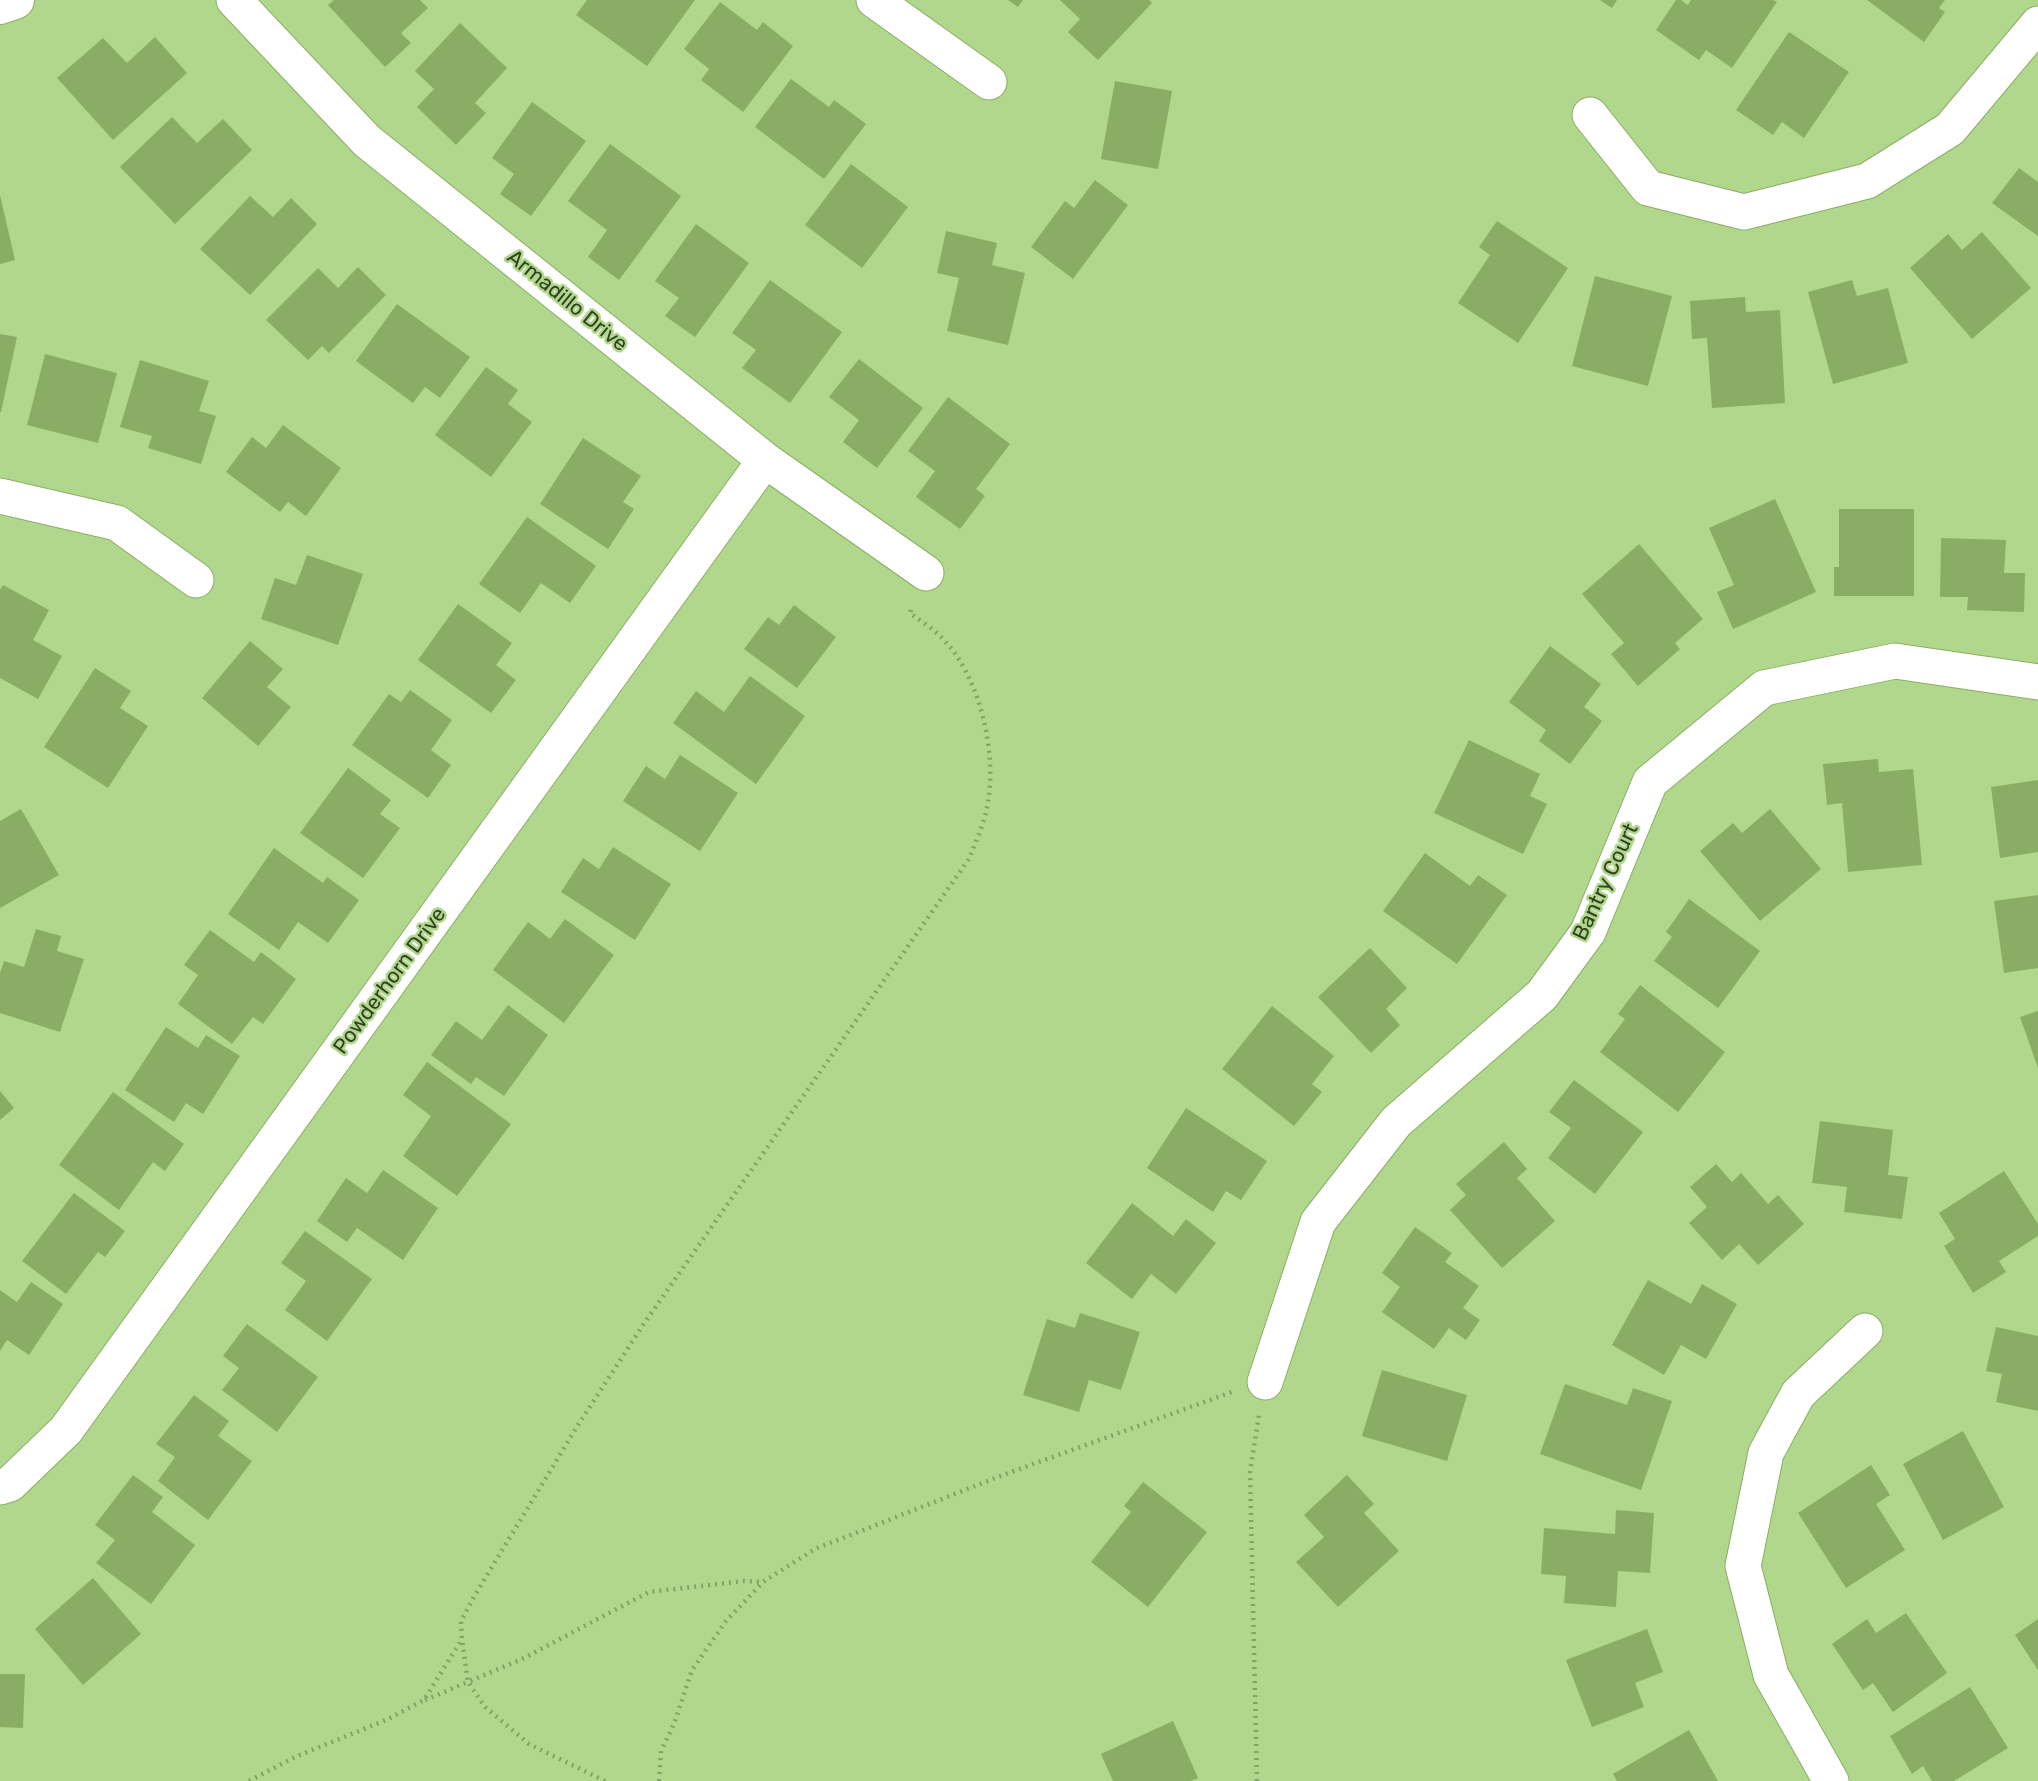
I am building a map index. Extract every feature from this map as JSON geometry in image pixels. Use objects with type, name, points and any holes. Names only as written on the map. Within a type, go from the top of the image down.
[{"type":"street","points":[[0,5],[15,0]]},
{"type":"street","name":"Armadillo Drive","points":[[234,0],[367,141],[765,460],[926,573]]},
{"type":"street","points":[[874,0],[989,82]]},
{"type":"street","points":[[1590,115],[1648,188],[1744,212],[1867,181],[1950,129],[2038,24]]},
{"type":"street","name":"Powderhorn Drive","points":[[0,1488],[10,1484],[66,1430],[765,460]]},
{"type":"street","points":[[0,496],[117,523],[196,580]]},
{"type":"street","name":"Bantry Court","points":[[1265,1382],[1318,1222],[1395,1122],[1542,995],[1588,932],[1650,782],[1764,688],[1895,661],[2038,682]]},
{"type":"street","points":[[1831,1781],[1771,1675],[1742,1566],[1766,1453],[1798,1394],[1865,1331]]},
{"type":"path","points":[[605,1781],[529,1744],[485,1707],[468,1682],[461,1621],[578,1425],[651,1315],[969,859],[988,805],[991,778],[988,751],[973,684],[960,660],[940,636],[910,613],[926,573]]},
{"type":"path","points":[[659,1781],[662,1751],[692,1670],[726,1621],[763,1582],[816,1549],[1027,1466],[1265,1382],[1250,1472],[1257,1781]]},
{"type":"path","points":[[249,1781],[295,1757],[386,1720],[424,1700],[524,1658],[649,1592],[744,1581],[763,1582]]},
{"type":"path","points":[[424,1700],[462,1639]]},
{"type":"building","points":[[334,0],[420,0],[428,8],[401,33],[411,43],[385,67],[328,5]]},
{"type":"building","points":[[587,0],[695,0],[647,66],[576,15]]},
{"type":"building","points":[[1008,0],[1023,0],[1018,7]]},
{"type":"building","points":[[1060,0],[1149,0],[1152,3],[1098,60],[1068,32],[1080,19]]},
{"type":"building","points":[[1600,0],[1617,0],[1612,8]]},
{"type":"building","points":[[1676,0],[1688,5],[1691,0],[1777,2],[1732,68],[1706,50],[1699,60],[1656,30]]},
{"type":"building","points":[[1867,0],[1945,0],[1939,8],[1945,12],[1924,42]]},
{"type":"building","points":[[720,2],[757,30],[763,22],[793,46],[743,112],[701,80],[709,69],[684,49]]},
{"type":"building","points":[[460,23],[507,68],[475,103],[486,113],[456,145],[417,107],[434,89],[415,71]]},
{"type":"building","points":[[1789,32],[1849,72],[1804,138],[1782,122],[1773,135],[1736,110]]},
{"type":"building","points":[[155,37],[187,73],[113,140],[57,78],[103,38],[127,63]]},
{"type":"building","points":[[791,79],[829,107],[834,100],[866,124],[824,179],[755,127]]},
{"type":"building","points":[[1115,81],[1172,91],[1158,169],[1101,159]]},
{"type":"building","points":[[532,102],[586,141],[531,216],[500,194],[514,174],[492,158]]},
{"type":"building","points":[[172,117],[197,143],[223,119],[252,150],[175,224],[120,167]]},
{"type":"building","points":[[610,144],[681,196],[619,280],[588,257],[607,230],[568,201]]},
{"type":"building","points":[[851,164],[908,207],[862,268],[805,225]]},
{"type":"building","points":[[2019,168],[2038,182],[2038,236],[1992,203]]},
{"type":"building","points":[[1095,180],[1128,205],[1073,279],[1031,247],[1065,201],[1074,208]]},
{"type":"building","points":[[0,195],[15,260],[0,264]]},
{"type":"building","points":[[250,196],[273,217],[291,198],[317,224],[250,295],[200,249]]},
{"type":"building","points":[[1497,221],[1568,268],[1518,343],[1458,303],[1490,255],[1479,247]]},
{"type":"building","points":[[696,224],[749,263],[695,337],[665,316],[679,298],[655,281]]},
{"type":"building","points":[[946,231],[997,243],[992,265],[1025,273],[1008,345],[947,331],[959,278],[937,273]]},
{"type":"building","points":[[1982,232],[2031,288],[1972,339],[1910,268],[1948,234],[1962,250]]},
{"type":"building","points":[[358,267],[386,295],[329,353],[322,346],[308,360],[266,320],[318,268],[338,288]]},
{"type":"building","points":[[1595,276],[1672,296],[1648,386],[1572,366]]},
{"type":"building","points":[[770,280],[842,332],[790,403],[742,368],[756,350],[732,333]]},
{"type":"building","points":[[1852,280],[1857,296],[1888,288],[1908,363],[1833,384],[1808,292]]},
{"type":"building","points":[[1745,297],[1746,312],[1780,310],[1785,403],[1712,408],[1707,338],[1692,339],[1690,301]]},
{"type":"building","points":[[397,304],[470,357],[440,398],[425,387],[413,403],[356,361]]},
{"type":"building","points":[[0,334],[17,337],[1,412],[0,412]]},
{"type":"building","points":[[45,354],[117,373],[98,443],[27,425]]},
{"type":"building","points":[[859,359],[923,408],[877,468],[843,442],[859,420],[829,397]]},
{"type":"building","points":[[140,360],[209,381],[199,411],[216,416],[201,464],[148,448],[152,436],[120,427]]},
{"type":"building","points":[[486,367],[518,390],[508,404],[532,422],[491,477],[435,435]]},
{"type":"building","points":[[948,397],[1010,444],[976,489],[985,496],[960,529],[916,497],[935,471],[908,451]]},
{"type":"building","points":[[283,425],[341,468],[306,516],[288,502],[280,512],[226,472],[252,437],[266,448]]},
{"type":"building","points":[[583,438],[641,476],[623,502],[634,509],[608,549],[540,504]]},
{"type":"building","points":[[1775,499],[1816,592],[1733,629],[1717,592],[1734,585],[1709,528]]},
{"type":"building","points":[[1839,509],[1914,509],[1914,596],[1834,596],[1834,567],[1839,567]]},
{"type":"building","points":[[527,517],[596,566],[570,603],[541,583],[520,613],[479,584]]},
{"type":"building","points":[[1941,538],[2006,540],[2004,573],[2025,573],[2024,612],[1967,610],[1968,597],[1940,597]]},
{"type":"building","points":[[1639,544],[1703,619],[1675,643],[1680,649],[1638,686],[1611,654],[1624,643],[1582,594]]},
{"type":"building","points":[[307,555],[363,574],[338,645],[261,619],[275,578],[296,585]]},
{"type":"building","points":[[3,585],[49,610],[33,640],[62,656],[38,699],[0,678],[0,590]]},
{"type":"building","points":[[458,604],[512,643],[496,665],[516,680],[491,713],[418,660]]},
{"type":"building","points":[[794,605],[836,637],[797,688],[744,649],[768,617],[779,625]]},
{"type":"building","points":[[250,641],[283,669],[267,687],[291,707],[258,746],[202,698]]},
{"type":"building","points":[[1550,646],[1601,684],[1584,707],[1602,721],[1570,764],[1539,741],[1546,730],[1509,702]]},
{"type":"building","points":[[95,668],[131,691],[120,708],[148,726],[108,788],[44,747]]},
{"type":"building","points":[[750,676],[805,716],[756,784],[673,723],[696,691],[724,712]]},
{"type":"building","points":[[410,690],[452,720],[431,750],[451,765],[428,798],[352,745],[389,694],[401,702]]},
{"type":"building","points":[[1469,740],[1540,774],[1530,796],[1547,804],[1523,854],[1434,813]]},
{"type":"building","points":[[680,755],[738,793],[700,851],[623,801],[646,766],[665,779]]},
{"type":"building","points":[[1878,759],[1879,772],[1913,769],[1922,865],[1848,872],[1842,803],[1827,805],[1823,764]]},
{"type":"building","points":[[348,768],[391,800],[380,814],[400,828],[363,878],[300,833]]},
{"type":"building","points":[[2038,780],[2038,852],[2000,858],[1991,787]]},
{"type":"building","points":[[21,809],[59,875],[0,908],[0,821]]},
{"type":"building","points":[[1770,809],[1821,869],[1760,921],[1700,851],[1733,823],[1742,833]]},
{"type":"building","points":[[613,847],[671,884],[635,940],[561,892],[583,858],[599,869]]},
{"type":"building","points":[[274,848],[323,883],[327,877],[359,900],[328,943],[298,922],[279,950],[228,914]]},
{"type":"building","points":[[1425,853],[1470,886],[1478,875],[1507,895],[1457,964],[1383,911]]},
{"type":"building","points":[[2038,895],[2038,968],[2004,973],[1994,901]]},
{"type":"building","points":[[1689,899],[1760,951],[1718,1008],[1654,961],[1672,937],[1666,932]]},
{"type":"building","points":[[565,919],[614,955],[564,1023],[493,970],[528,922],[550,939]]},
{"type":"building","points":[[36,929],[61,936],[57,951],[84,959],[60,1032],[0,1013],[0,973],[4,961],[24,967]]},
{"type":"building","points":[[210,930],[254,962],[261,952],[296,979],[263,1024],[253,1017],[232,1044],[178,1004],[198,975],[184,965]]},
{"type":"building","points":[[1370,948],[1407,988],[1386,1009],[1400,1025],[1371,1053],[1318,997]]},
{"type":"building","points":[[1640,985],[1725,1052],[1678,1112],[1600,1052],[1625,1019],[1618,1014]]},
{"type":"building","points":[[508,1005],[548,1035],[504,1096],[476,1077],[471,1084],[431,1055],[456,1021],[482,1040]]},
{"type":"building","points":[[1272,1006],[1334,1056],[1312,1084],[1322,1092],[1294,1126],[1222,1069]]},
{"type":"building","points":[[2038,1011],[2038,1068],[2020,1017]]},
{"type":"building","points":[[166,1027],[198,1048],[206,1035],[240,1056],[203,1114],[186,1103],[174,1122],[125,1090]]},
{"type":"building","points":[[427,1062],[511,1124],[457,1196],[403,1156],[431,1116],[403,1095]]},
{"type":"building","points":[[1574,1080],[1643,1132],[1595,1194],[1548,1158],[1571,1128],[1549,1112]]},
{"type":"building","points":[[0,1091],[14,1108],[0,1120]]},
{"type":"building","points":[[113,1092],[184,1144],[165,1171],[153,1162],[119,1210],[59,1165]]},
{"type":"building","points":[[1186,1108],[1267,1161],[1241,1200],[1226,1191],[1213,1212],[1147,1168]]},
{"type":"building","points":[[1820,1121],[1893,1130],[1888,1175],[1908,1177],[1902,1219],[1844,1212],[1847,1187],[1812,1183]]},
{"type":"building","points":[[1504,1142],[1527,1169],[1517,1178],[1555,1221],[1502,1268],[1450,1210],[1466,1195],[1456,1184]]},
{"type":"building","points":[[1716,1164],[1732,1182],[1741,1173],[1768,1204],[1778,1195],[1804,1224],[1758,1265],[1739,1244],[1722,1260],[1689,1223],[1707,1207],[1690,1187]]},
{"type":"building","points":[[383,1170],[438,1208],[403,1260],[357,1228],[347,1242],[317,1221],[346,1178],[367,1193]]},
{"type":"building","points":[[2004,1171],[2038,1224],[2038,1236],[1999,1261],[2006,1272],[1973,1293],[1944,1246],[1955,1239],[1939,1213]]},
{"type":"building","points":[[74,1193],[125,1231],[105,1257],[98,1252],[66,1294],[22,1261]]},
{"type":"building","points":[[1132,1203],[1173,1236],[1186,1219],[1216,1243],[1176,1294],[1151,1274],[1132,1299],[1086,1263]]},
{"type":"building","points":[[1415,1227],[1452,1253],[1445,1262],[1479,1286],[1463,1308],[1480,1320],[1466,1340],[1449,1328],[1434,1349],[1382,1312],[1400,1287],[1382,1273]]},
{"type":"building","points":[[305,1231],[372,1279],[327,1341],[285,1310],[306,1281],[281,1263]]},
{"type":"building","points":[[1648,1280],[1691,1304],[1702,1284],[1737,1304],[1706,1359],[1681,1345],[1664,1375],[1612,1345]]},
{"type":"building","points":[[31,1282],[63,1304],[29,1355],[7,1340],[0,1351],[0,1290],[17,1302]]},
{"type":"building","points":[[1080,1313],[1140,1332],[1121,1390],[1089,1380],[1079,1412],[1023,1395],[1047,1319],[1075,1328]]},
{"type":"building","points":[[247,1324],[318,1377],[277,1432],[222,1390],[239,1368],[223,1356]]},
{"type":"building","points":[[1996,1327],[2038,1336],[2038,1411],[1996,1402],[2002,1374],[1986,1371]]},
{"type":"building","points":[[1382,1370],[1467,1395],[1447,1461],[1362,1436]]},
{"type":"building","points":[[1565,1384],[1627,1405],[1633,1388],[1672,1401],[1641,1490],[1540,1454]]},
{"type":"building","points":[[194,1395],[229,1421],[218,1436],[252,1461],[208,1520],[158,1481],[175,1457],[156,1444]]},
{"type":"building","points":[[1963,1431],[2004,1507],[1943,1540],[1903,1464]]},
{"type":"building","points":[[1871,1465],[1890,1495],[1876,1504],[1905,1550],[1846,1588],[1798,1513]]},
{"type":"building","points":[[133,1475],[163,1497],[152,1512],[195,1545],[151,1604],[96,1563],[115,1540],[95,1525]]},
{"type":"building","points":[[1347,1475],[1374,1504],[1364,1513],[1399,1551],[1338,1607],[1296,1562],[1324,1537],[1304,1515]]},
{"type":"building","points":[[1143,1482],[1207,1532],[1148,1607],[1091,1562],[1131,1512],[1124,1506]]},
{"type":"building","points":[[1616,1510],[1654,1513],[1650,1573],[1618,1571],[1616,1607],[1564,1603],[1566,1576],[1541,1574],[1544,1528],[1615,1534]]},
{"type":"building","points":[[93,1578],[141,1634],[83,1685],[35,1629]]},
{"type":"building","points":[[1906,1613],[1947,1673],[1893,1712],[1873,1683],[1863,1690],[1832,1644],[1867,1619],[1876,1633]]},
{"type":"building","points":[[2038,1619],[2038,1670],[2015,1635]]},
{"type":"building","points":[[1647,1629],[1663,1672],[1635,1683],[1644,1707],[1592,1727],[1566,1660]]},
{"type":"building","points":[[0,1674],[25,1674],[23,1728],[0,1727]]},
{"type":"building","points":[[1970,1687],[2008,1748],[1954,1781],[1932,1781],[1923,1766],[1912,1774],[1890,1736]]},
{"type":"building","points":[[1173,1721],[1198,1778],[1191,1781],[1113,1781],[1101,1754]]},
{"type":"building","points":[[1689,1730],[1718,1781],[1617,1781],[1613,1774]]}]
